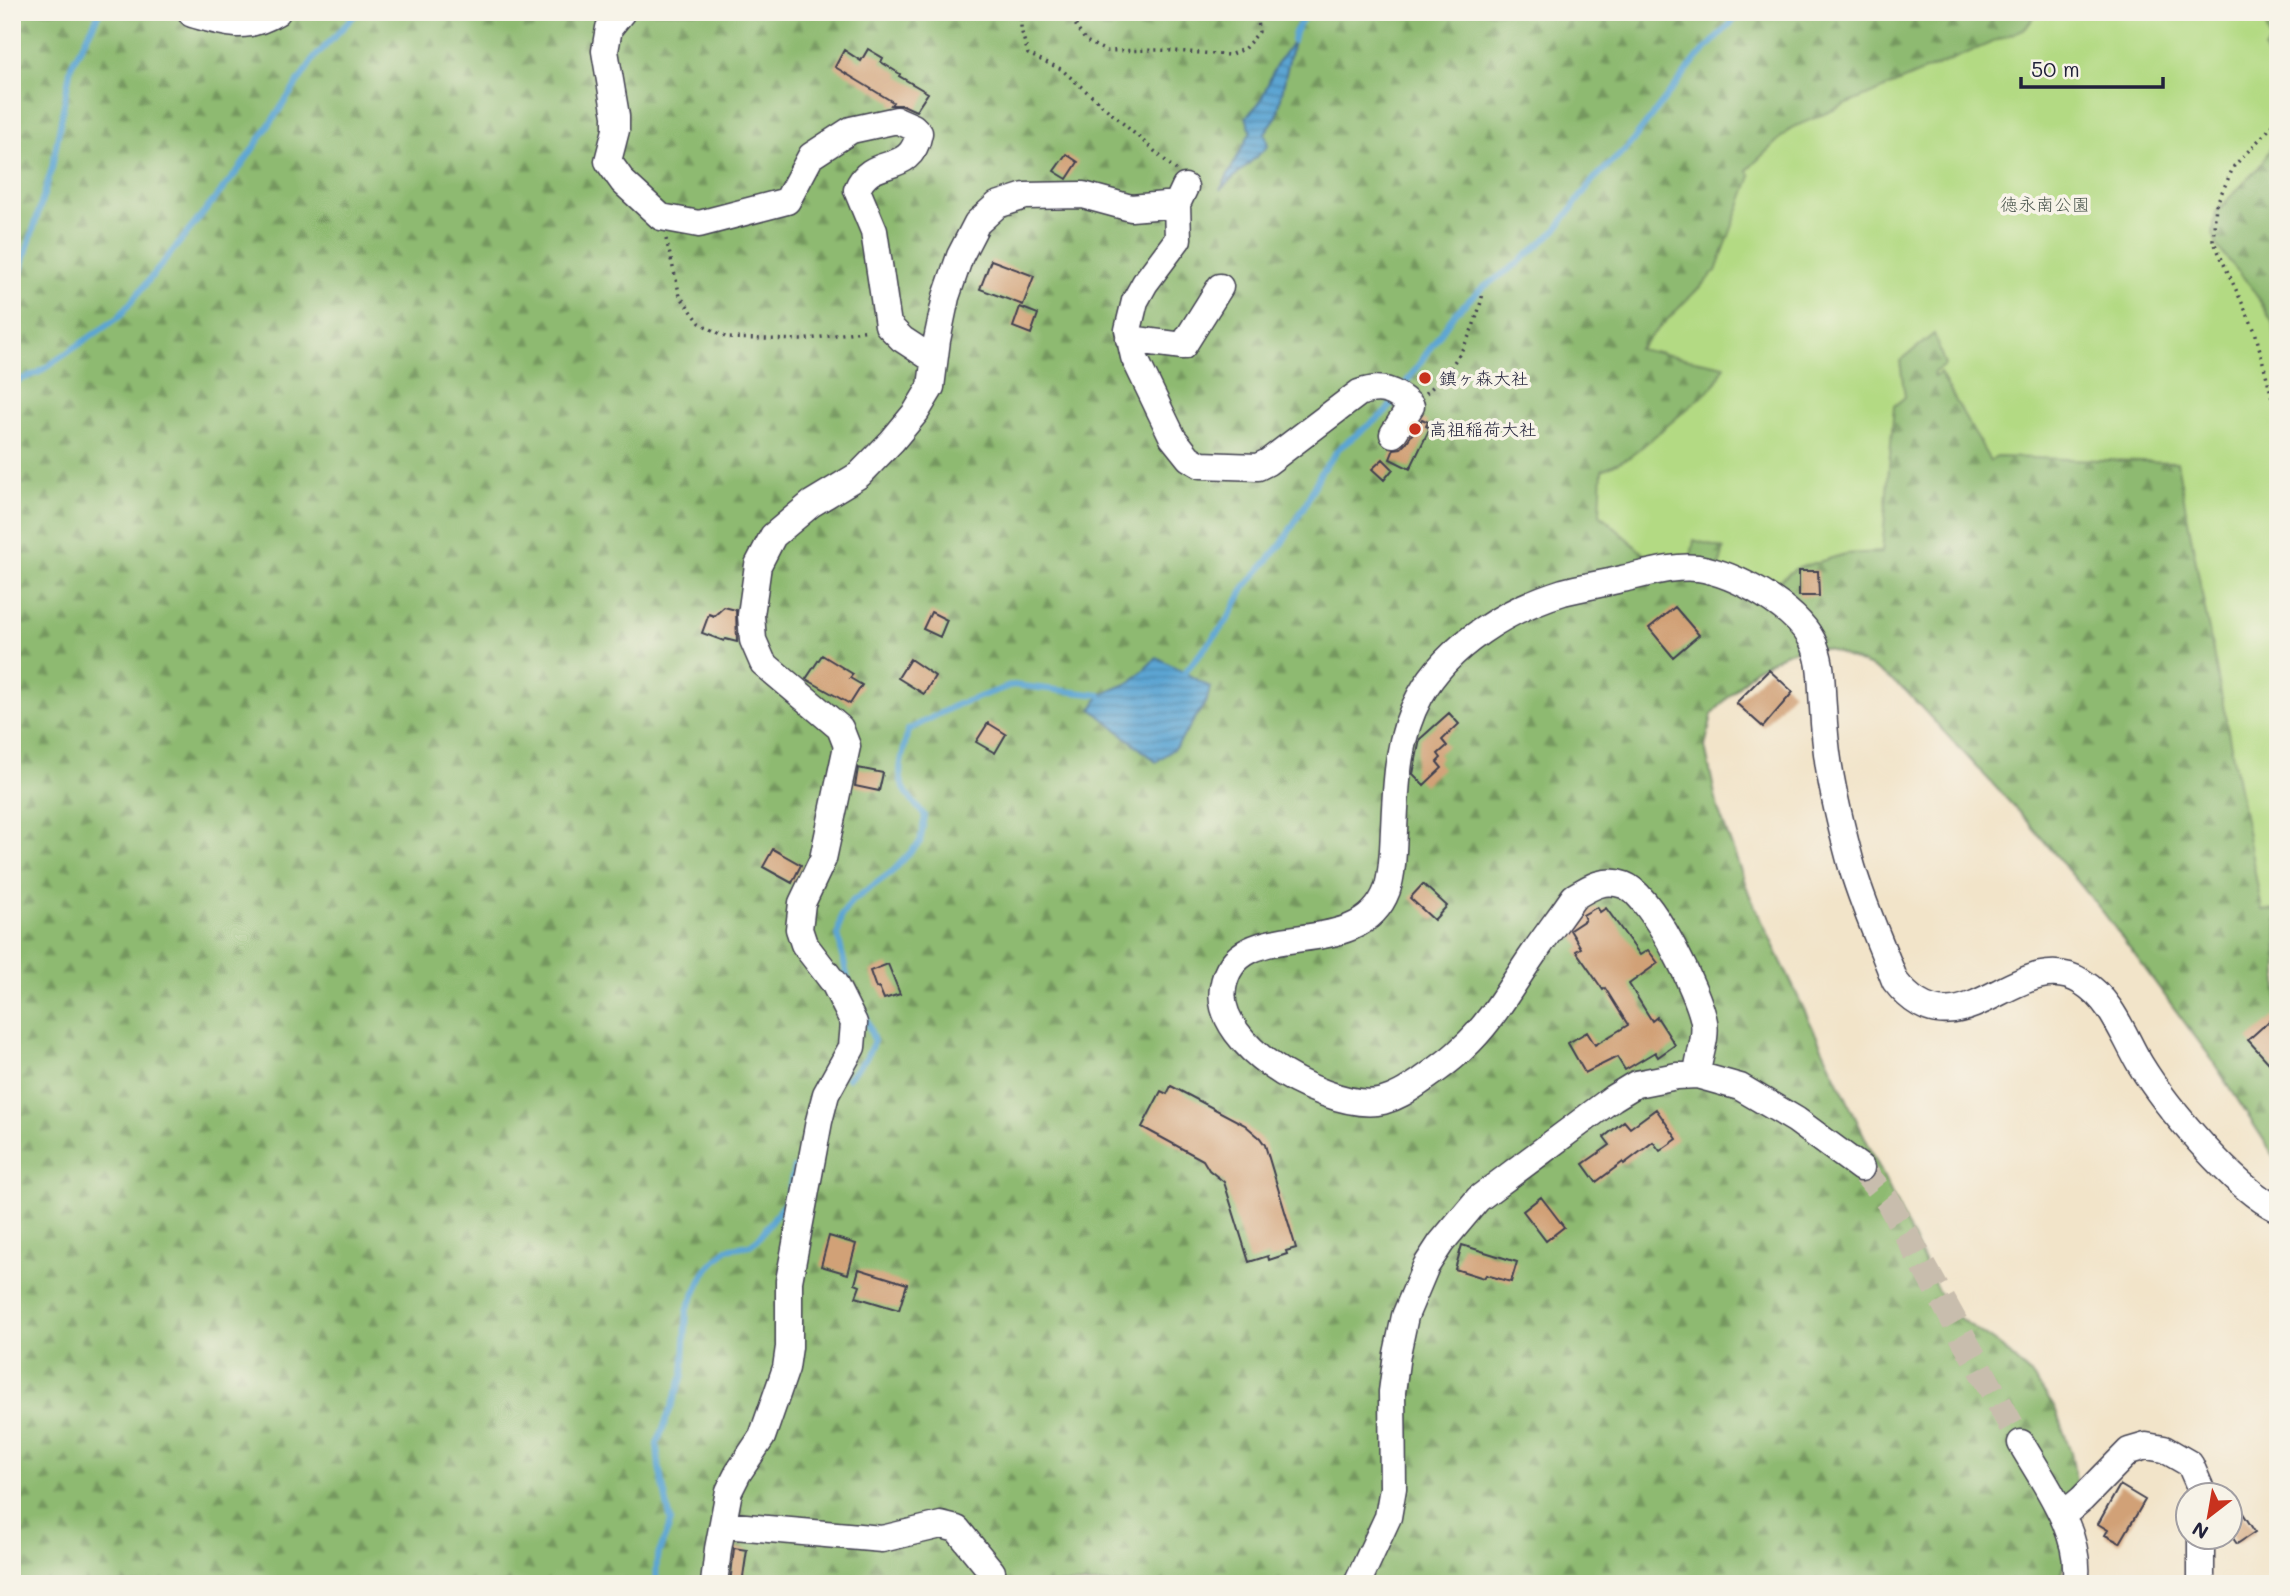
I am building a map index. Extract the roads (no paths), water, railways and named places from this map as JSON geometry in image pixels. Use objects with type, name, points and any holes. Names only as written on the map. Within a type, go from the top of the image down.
[{"type":"street","points":[[192,12],[192,15],[236,26],[269,17],[277,12]]},
{"type":"street","points":[[622,12],[609,28],[606,51],[617,116],[608,161],[624,182],[661,217],[699,224],[787,201],[811,156],[851,130],[897,120],[913,127],[919,133],[918,144],[903,161],[871,170],[861,180],[858,190],[874,231],[888,325],[902,339],[934,360]]},
{"type":"street","points":[[714,1584],[729,1491],[762,1437],[786,1367],[789,1347],[789,1281],[819,1121],[826,1094],[852,1046],[853,1023],[834,983],[804,944],[799,929],[802,903],[823,859],[847,746],[840,728],[764,663],[753,640],[751,615],[758,565],[773,536],[811,504],[859,475],[916,412],[931,387],[946,297],[960,256],[977,223],[997,205],[1025,195],[1083,195],[1131,208],[1181,195],[1178,239],[1145,282],[1135,301],[1128,330],[1134,357],[1173,438],[1189,458],[1201,465],[1258,467],[1359,393],[1373,388],[1388,389],[1411,406],[1393,434]]},
{"type":"street","points":[[1129,340],[1183,346],[1220,288]]},
{"type":"street","points":[[1697,1075],[1705,1024],[1700,1005],[1653,913],[1627,886],[1610,881],[1593,885],[1574,897],[1499,1008],[1463,1049],[1402,1094],[1379,1102],[1347,1100],[1301,1082],[1274,1067],[1255,1053],[1238,1032],[1227,1016],[1222,1002],[1226,975],[1242,953],[1265,945],[1340,932],[1366,919],[1378,906],[1387,890],[1390,872],[1405,731],[1425,687],[1447,659],[1497,623],[1535,603],[1562,593],[1672,569],[1694,568],[1717,572],[1771,600],[1793,617],[1813,642],[1822,671],[1829,766],[1851,863],[1895,981],[1909,998],[1935,1010],[1954,1010],[1974,1006],[2031,976],[2050,973],[2072,975],[2089,986],[2107,1004],[2141,1066],[2174,1111],[2255,1197],[2278,1209]]},
{"type":"street","points":[[1357,1584],[1388,1517],[1393,1488],[1392,1392],[1405,1316],[1426,1266],[1440,1243],[1478,1199],[1613,1098],[1636,1084],[1677,1076],[1697,1075],[1740,1087],[1796,1120],[1861,1168]]},
{"type":"street","points":[[2021,1444],[2063,1515],[2076,1557],[2075,1584]]},
{"type":"street","points":[[2063,1515],[2129,1451],[2146,1446],[2164,1449],[2190,1464],[2197,1480]]},
{"type":"street","points":[[723,1525],[882,1539],[941,1525],[957,1529],[992,1572],[994,1584]]},
{"type":"street","points":[[2201,1550],[2201,1584]]},
{"type":"water","points":[[1293,41],[1277,116],[1265,133],[1268,146],[1220,190],[1251,131],[1246,117],[1260,102],[1276,65]]},
{"type":"water","points":[[1157,657],[1210,687],[1207,700],[1177,746],[1156,762],[1092,709],[1100,695],[1131,682]]},
{"type":"waterway","points":[[12,299],[52,168],[71,66],[100,12]]},
{"type":"waterway","points":[[12,383],[38,373],[119,317],[240,168],[315,57],[358,12]]},
{"type":"waterway","points":[[1293,41],[1295,32],[1307,12]]},
{"type":"waterway","points":[[1401,390],[1454,314],[1481,289],[1517,264],[1556,230],[1593,180],[1627,148],[1696,59],[1742,12]]},
{"type":"waterway","points":[[1184,673],[1227,621],[1245,587],[1281,545],[1321,472],[1339,448],[1386,412],[1394,400]]},
{"type":"waterway","points":[[848,1078],[866,1058],[874,1041],[864,1011],[850,989],[838,935],[841,916],[851,902],[893,871],[920,842],[925,816],[907,793],[900,777],[908,730],[956,705],[1013,685],[1100,695]]},
{"type":"waterway","points":[[656,1584],[657,1558],[671,1522],[657,1444],[683,1376],[687,1310],[705,1272],[727,1249],[750,1245],[758,1239],[787,1200],[794,1168]]},
{"type":"tunnel","points":[[1861,1168],[1888,1201],[2021,1443]]},
{"type":"place","name":"鎮ヶ森大社","points":[[1425,378]]},
{"type":"place","name":"高祖稲荷大社","points":[[1415,429]]},
{"type":"park label","name":"徳永南公園","points":[[2045,204]]}]
